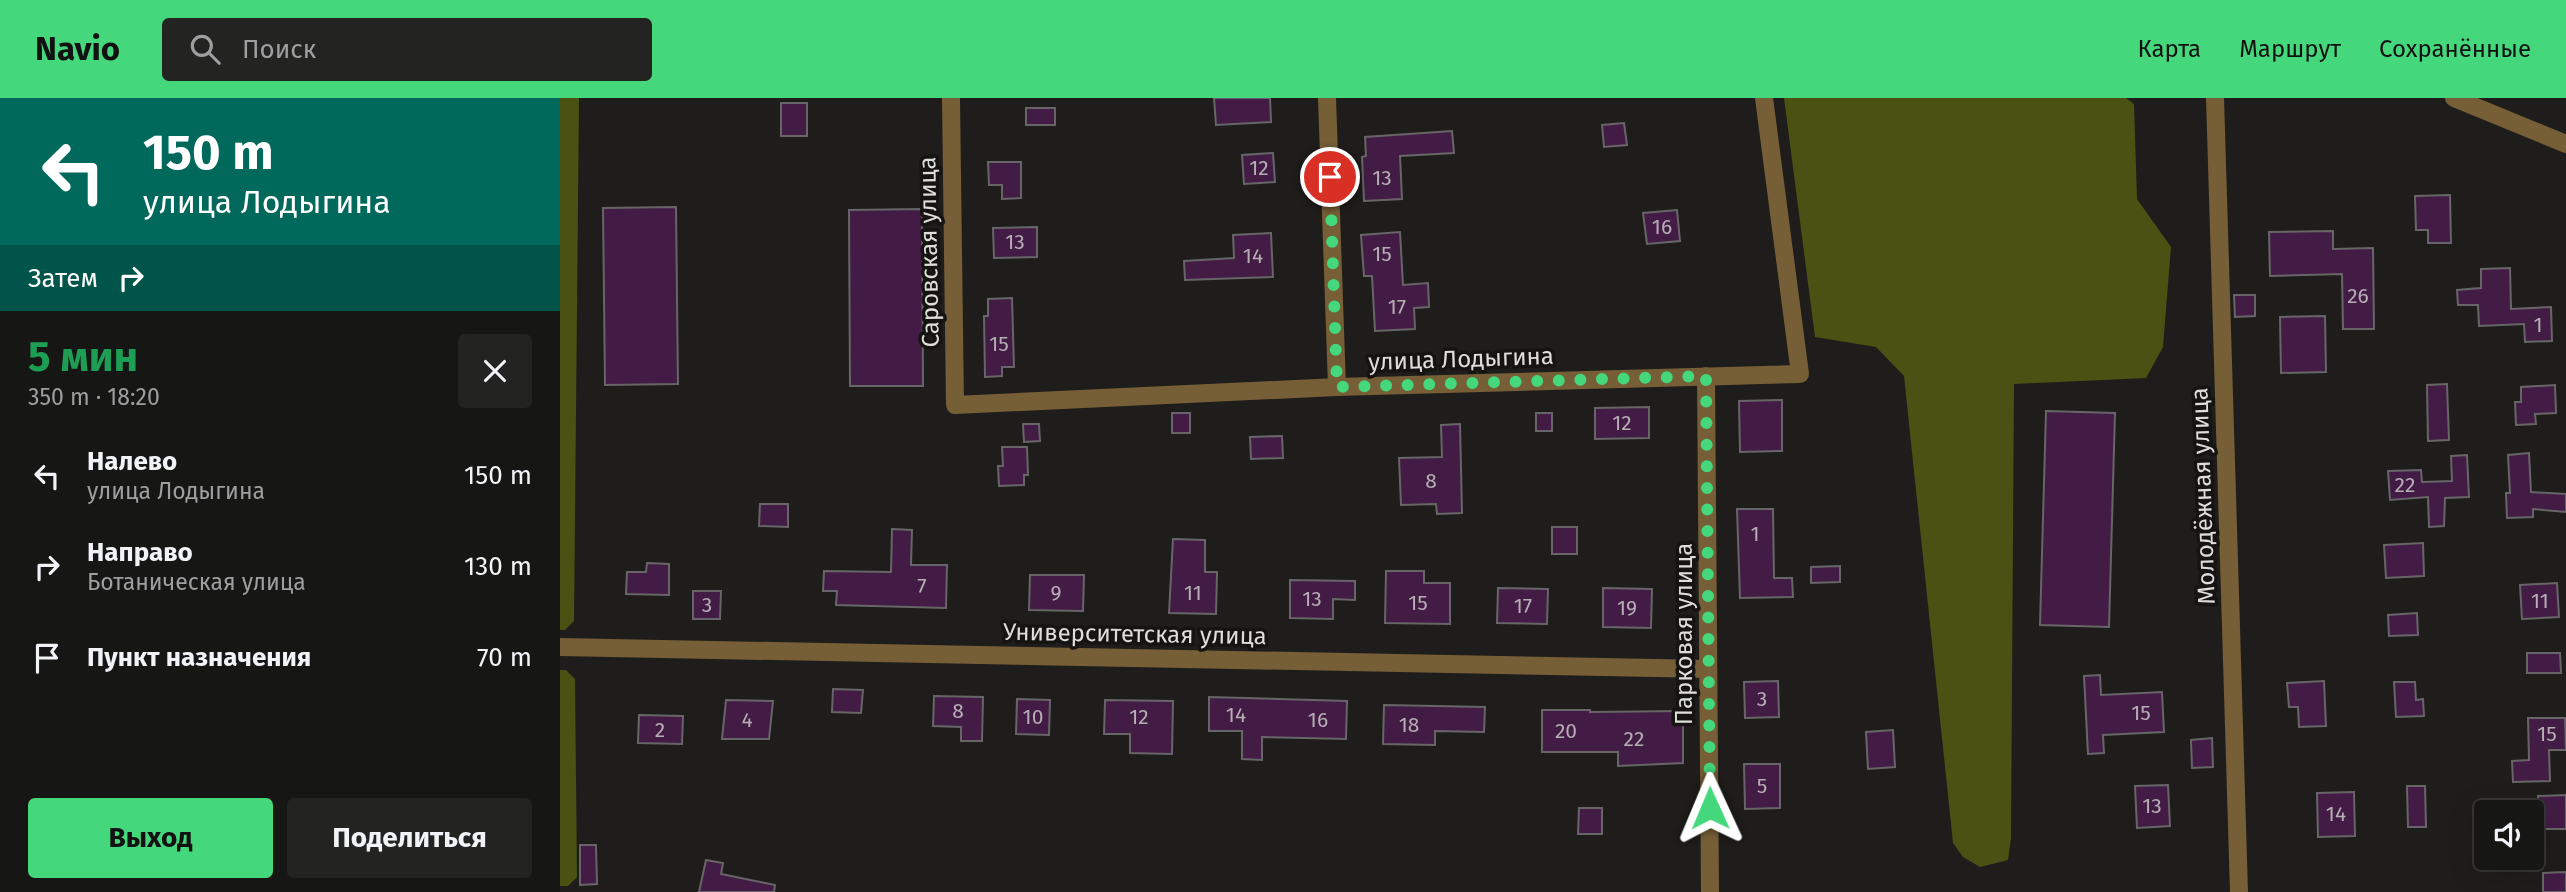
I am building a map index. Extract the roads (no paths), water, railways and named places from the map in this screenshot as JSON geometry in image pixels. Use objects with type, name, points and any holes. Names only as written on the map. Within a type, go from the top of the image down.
[{"type":"street","name":"Саровская улица","points":[[951,98],[955,405]]},
{"type":"street","points":[[1327,98],[1337,387]]},
{"type":"street","name":"улица Лодыгина","points":[[955,405],[1337,387],[1800,374],[1764,98]]},
{"type":"street","name":"Молодёжная улица","points":[[2215,98],[2239,892]]},
{"type":"street","points":[[2454,98],[2566,144]]},
{"type":"street","name":"Парковая улица","points":[[1706,376],[1710,892]]},
{"type":"street","name":"Университетская улица","points":[[560,647],[1709,669]]}]
